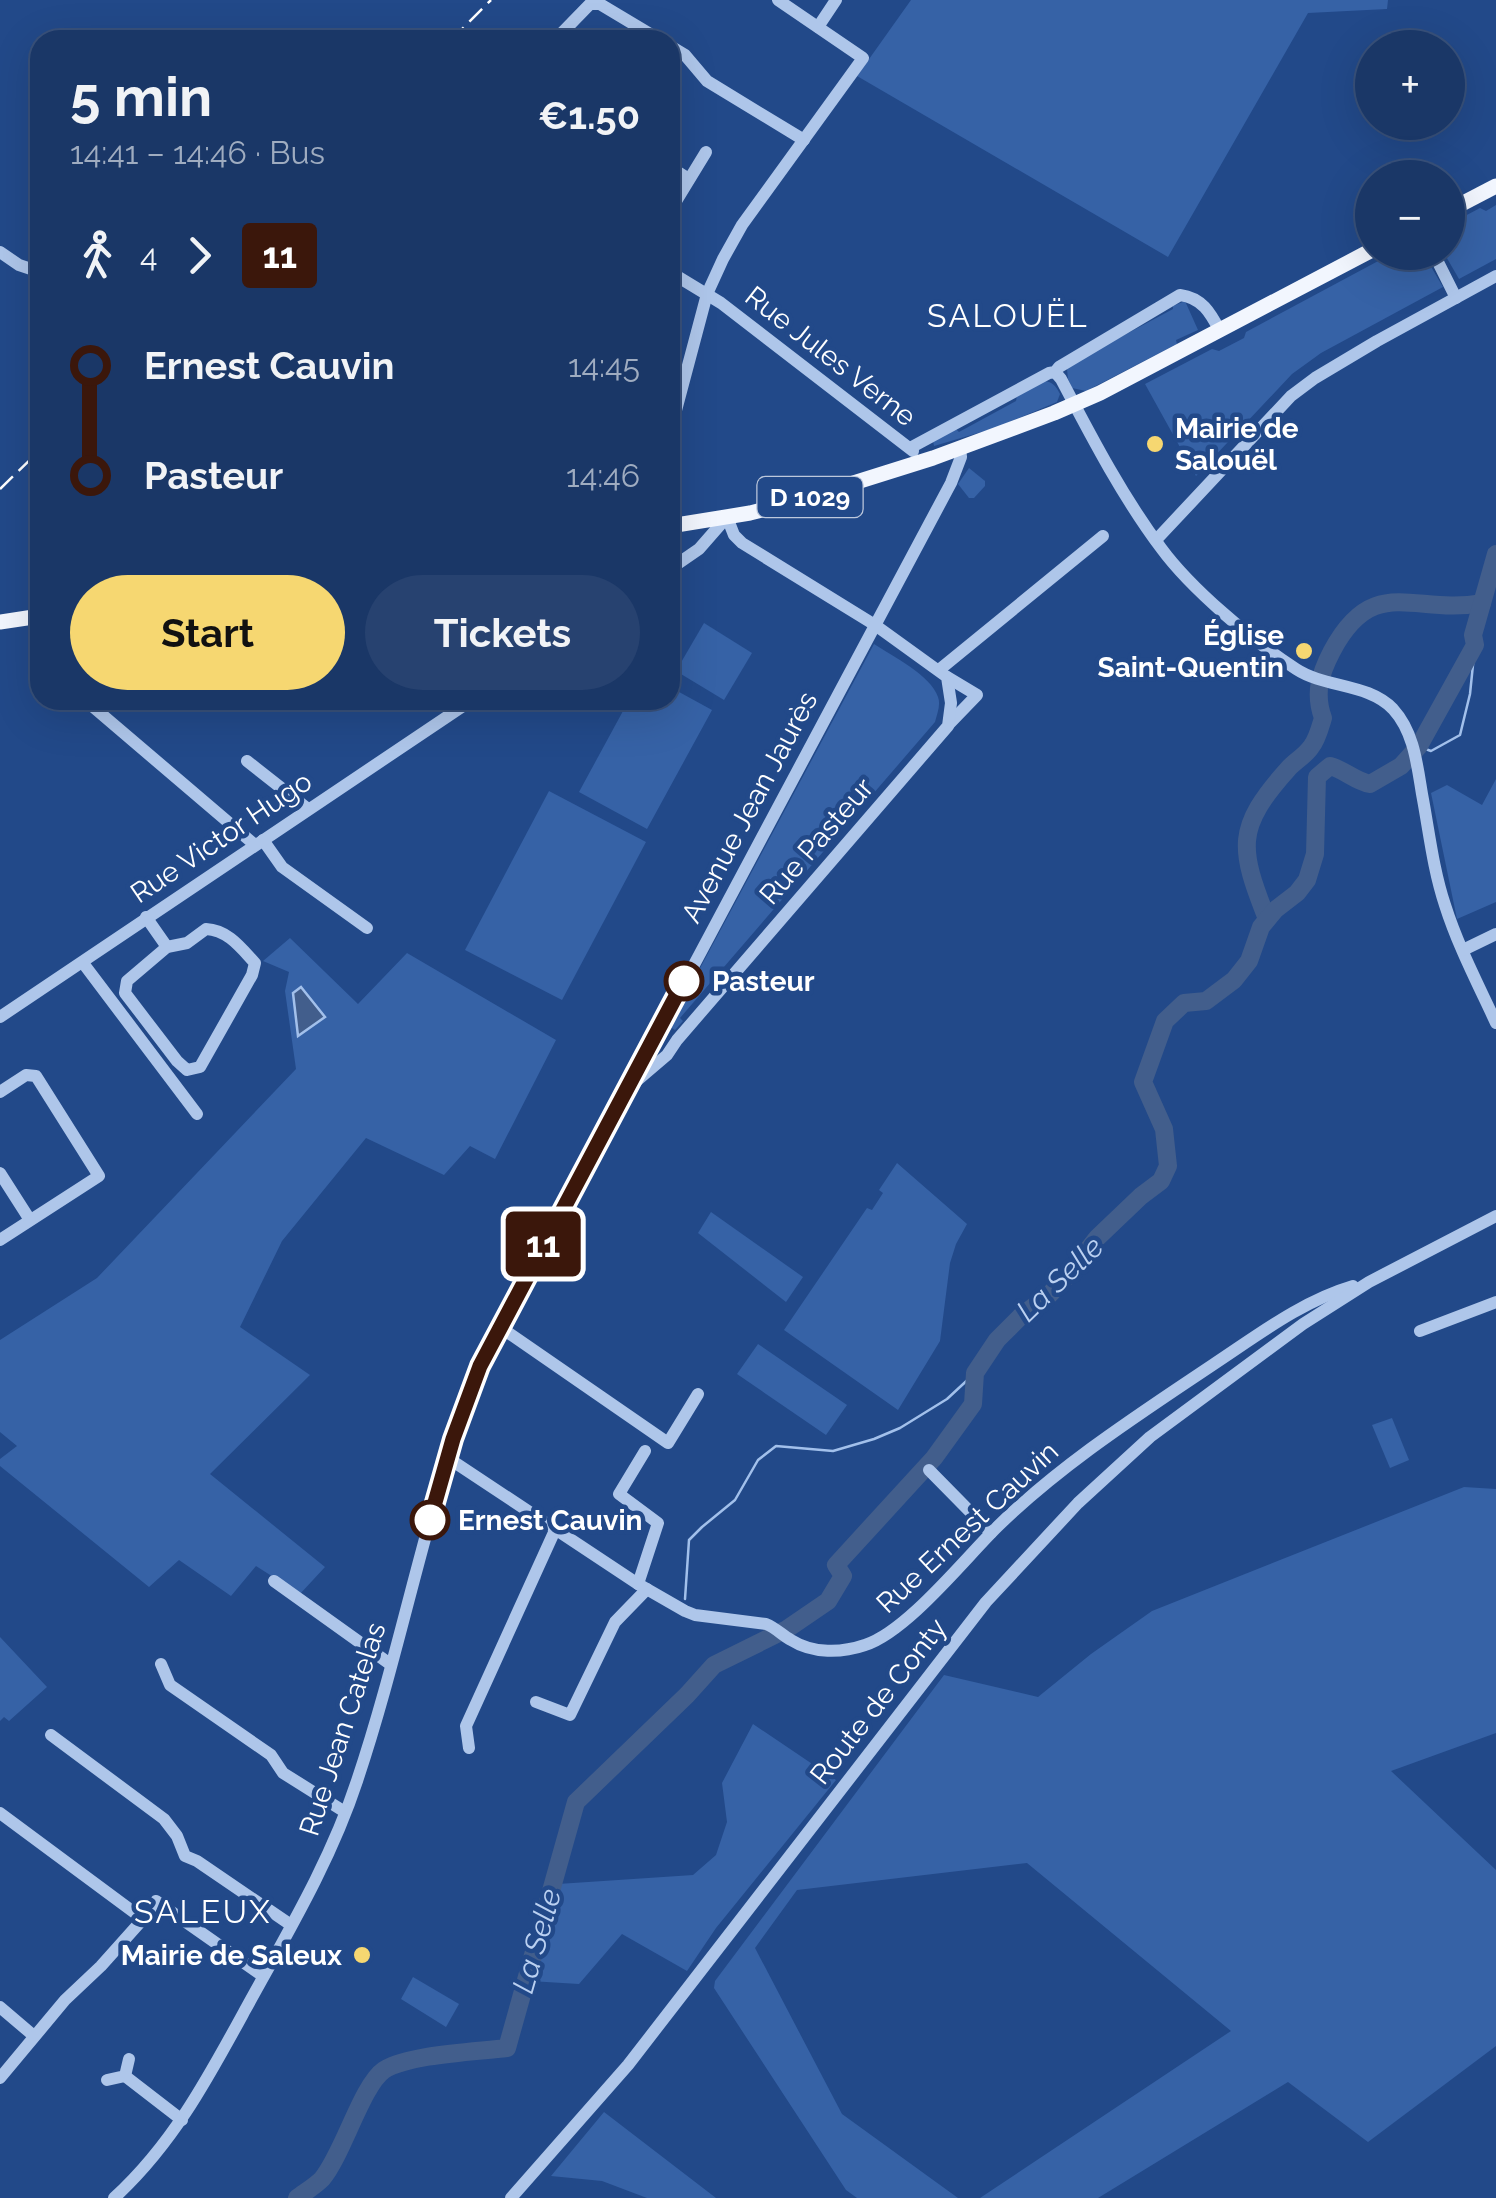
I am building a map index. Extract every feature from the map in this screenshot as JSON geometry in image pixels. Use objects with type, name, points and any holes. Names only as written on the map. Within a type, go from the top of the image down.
[{"type":"main road","points":[[1465,202],[1496,186]]},
{"type":"main road","name":"D 1029","points":[[680,524],[790,503],[913,456],[952,451],[1074,404],[1355,259]]},
{"type":"main road","points":[[0,622],[30,618]]},
{"type":"street","points":[[680,385],[707,294],[742,225],[863,58],[778,0]]},
{"type":"street","points":[[818,27],[836,0]]},
{"type":"street","points":[[565,30],[590,4],[599,2],[644,30]]},
{"type":"street","points":[[680,51],[707,81],[804,140]]},
{"type":"street","points":[[680,195],[706,152]]},
{"type":"street","points":[[680,174],[690,179]]},
{"type":"street","points":[[0,252],[30,268]]},
{"type":"street","points":[[1442,270],[1456,298]]},
{"type":"street","points":[[1156,540],[1305,384],[1496,276]]},
{"type":"street","name":"Rue Jules Verne","points":[[680,278],[707,294],[913,456]]},
{"type":"street","points":[[913,456],[1180,295],[1201,301],[1220,331]]},
{"type":"street","points":[[1054,372],[1156,540],[1209,599],[1299,671],[1380,699],[1401,720],[1412,742],[1446,906],[1496,1023]]},
{"type":"street","name":"Avenue Jean Jaurès","points":[[448,1458],[480,1366],[950,483],[952,451]]},
{"type":"street","points":[[680,561],[699,549],[727,517],[742,544],[875,625],[943,674],[952,703],[948,726]]},
{"type":"street","points":[[943,674],[1103,536]]},
{"type":"street","name":"Rue Pasteur","points":[[627,1089],[667,1055],[977,695],[943,674]]},
{"type":"street","points":[[97,710],[259,842],[282,867],[367,928]]},
{"type":"street","name":"Rue Victor Hugo","points":[[0,1017],[457,710]]},
{"type":"street","points":[[247,761],[308,809]]},
{"type":"street","points":[[146,918],[168,947]]},
{"type":"street","points":[[206,929],[218,929],[255,963],[200,1068],[187,1070],[177,1061],[125,993],[127,982],[168,947],[187,943],[206,929]]},
{"type":"street","points":[[1463,950],[1496,934]]},
{"type":"street","points":[[83,963],[197,1114]]},
{"type":"street","points":[[659,1029],[677,1040]]},
{"type":"street","points":[[0,1092],[26,1075],[36,1076],[98,1176],[0,1240]]},
{"type":"street","points":[[0,1172],[30,1220]]},
{"type":"street","points":[[1343,1293],[1496,1216]]},
{"type":"street","name":"Rue Ernest Cauvin","points":[[448,1458],[643,1586],[695,1615],[760,1622],[805,1646],[843,1650],[884,1637],[991,1534],[1079,1457],[1308,1304],[1343,1293]]},
{"type":"street","name":"Route de Conty","points":[[511,2198],[628,2066],[952,1645],[1032,1551],[1150,1437],[1343,1293]]},
{"type":"street","points":[[1420,1331],[1496,1302]]},
{"type":"street","points":[[500,1327],[668,1444],[698,1394]]},
{"type":"street","points":[[536,1702],[570,1716],[616,1622],[643,1586],[658,1523],[620,1494],[645,1451]]},
{"type":"street","name":"Rue Jean Catelas","points":[[114,2198],[153,2160],[182,2120],[326,1861],[366,1753],[448,1458]]},
{"type":"street","points":[[929,1470],[991,1534]]},
{"type":"street","points":[[469,1748],[466,1726],[556,1528]]},
{"type":"street","points":[[274,1582],[390,1664]]},
{"type":"street","points":[[161,1664],[170,1685],[271,1755],[284,1772],[345,1812]]},
{"type":"street","points":[[51,1735],[164,1819],[185,1856],[291,1925]]},
{"type":"street","points":[[0,1813],[143,1919]]},
{"type":"street","points":[[0,2078],[156,1901],[264,1976]]},
{"type":"street","points":[[0,2007],[34,2036]]},
{"type":"street","points":[[125,2076],[129,2059]]},
{"type":"street","points":[[125,2076],[182,2120]]},
{"type":"street","points":[[108,2080],[125,2076]]},
{"type":"shaded area","points":[[911,0],[1388,0],[1387,9],[1308,13],[1168,257],[857,76]]},
{"type":"shaded area","points":[[1496,205],[1496,259],[1459,279],[1454,270],[1465,270],[1465,216],[1480,208],[1486,211]]},
{"type":"shaded area","points":[[1361,270],[1433,270],[1443,287],[1321,353],[1292,374],[1196,476],[1145,384],[1212,349],[1219,351],[1244,338],[1246,332]]},
{"type":"shaded area","points":[[1185,301],[1198,330],[1086,391],[1072,388],[1067,369],[1074,362]]},
{"type":"shaded area","points":[[1044,381],[1057,389],[1057,402],[995,428],[934,446],[933,441],[956,429],[959,432]]},
{"type":"shaded area","points":[[969,468],[985,481],[974,498],[969,498],[958,484]]},
{"type":"shaded area","points":[[704,623],[752,653],[724,700],[680,673],[680,664]]},
{"type":"shaded area","points":[[874,644],[928,681],[938,697],[935,722],[680,1018],[683,1021],[675,1030],[669,1026]]},
{"type":"shaded area","points":[[680,692],[712,710],[647,829],[579,792],[624,710],[680,710]]},
{"type":"shaded area","points":[[1496,779],[1496,902],[1457,919],[1431,793],[1447,785],[1482,805]]},
{"type":"shaded area","points":[[549,791],[646,842],[562,1000],[465,950]]},
{"type":"shaded area","points":[[290,938],[358,1004],[407,953],[556,1040],[495,1159],[470,1146],[444,1175],[366,1138],[282,1241],[240,1327],[310,1375],[210,1474],[325,1567],[300,1594],[256,1566],[231,1596],[179,1560],[149,1587],[0,1466],[0,1459],[17,1446],[0,1432],[0,1340],[97,1278],[296,1069],[285,991],[289,972],[263,961]]},
{"type":"shaded area","points":[[301,987],[325,1017],[298,1036],[293,993]]},
{"type":"shaded area","points":[[897,1163],[967,1224],[950,1263],[940,1341],[898,1410],[784,1330],[867,1208],[872,1210],[883,1193],[879,1190]]},
{"type":"shaded area","points":[[711,1212],[803,1277],[786,1302],[698,1233]]},
{"type":"shaded area","points":[[758,1344],[847,1405],[826,1435],[737,1374]]},
{"type":"shaded area","points":[[1392,1418],[1409,1460],[1390,1468],[1372,1425]]},
{"type":"shaded area","points":[[1464,1487],[1496,1489],[1496,1733],[1391,1771],[1496,1870],[1496,2046],[1368,2142],[1288,2082],[1098,2198],[980,2198],[1231,2031],[1027,1863],[797,1890],[755,1948],[842,2114],[958,2198],[857,2198],[846,2190],[714,1988],[715,1981],[944,1675],[1038,1697],[1152,1611]]},
{"type":"shaded area","points":[[0,1637],[47,1687],[9,1721],[4,1717],[0,1721]]},
{"type":"shaded area","points":[[753,1724],[836,1780],[716,1928],[687,1971],[622,1934],[579,1984],[530,1981],[558,1884],[693,1875],[716,1855],[727,1822],[722,1783]]},
{"type":"shaded area","points":[[413,1977],[459,2004],[446,2027],[401,1999]]},
{"type":"shaded area","points":[[604,2112],[716,2198],[647,2198],[602,2181],[551,2176]]},
{"type":"waterway","name":"La Selle","points":[[297,2198],[330,2168],[368,2090],[384,2070],[426,2057],[507,2048],[576,1802],[714,1665],[787,1629],[828,1601],[843,1576],[836,1565],[934,1458],[973,1404],[975,1373],[997,1340],[1050,1294],[1097,1238],[1161,1181],[1168,1166],[1164,1129],[1143,1082],[1165,1021],[1184,1003],[1206,1001],[1234,980],[1249,961],[1261,927],[1307,880],[1315,854],[1317,777],[1330,766],[1370,784],[1401,766],[1419,746],[1475,645],[1473,635],[1496,554]]},
{"type":"waterway","name":"La Selle","points":[[1267,919],[1247,856],[1251,824],[1271,789],[1315,741],[1323,718],[1319,700],[1322,676],[1348,627],[1364,612],[1380,605],[1482,603]]},
{"type":"waterway","points":[[1420,747],[1431,751],[1460,735],[1470,694],[1475,645]]},
{"type":"waterway","points":[[685,1599],[689,1540],[735,1500],[758,1460],[776,1446],[833,1451],[874,1439],[947,1399],[975,1373]]},
{"type":"railway","points":[[461,30],[491,0]]},
{"type":"railway","points":[[0,489],[30,460]]},
{"type":"bus line","name":"11","points":[[430,1520],[453,1439],[480,1366],[684,981]]},
{"type":"place","name":"Mairie de Salouël","points":[[1155,444]]},
{"type":"place","name":"Église Saint-Quentin","points":[[1304,651]]},
{"type":"place","name":"Pasteur","points":[[684,981]]},
{"type":"place","name":"Ernest Cauvin","points":[[430,1520]]},
{"type":"place","name":"Mairie de Saleux","points":[[362,1955]]},
{"type":"district","name":"SALOUËL","points":[[1008,316]]},
{"type":"district","name":"SALEUX","points":[[203,1912]]}]
